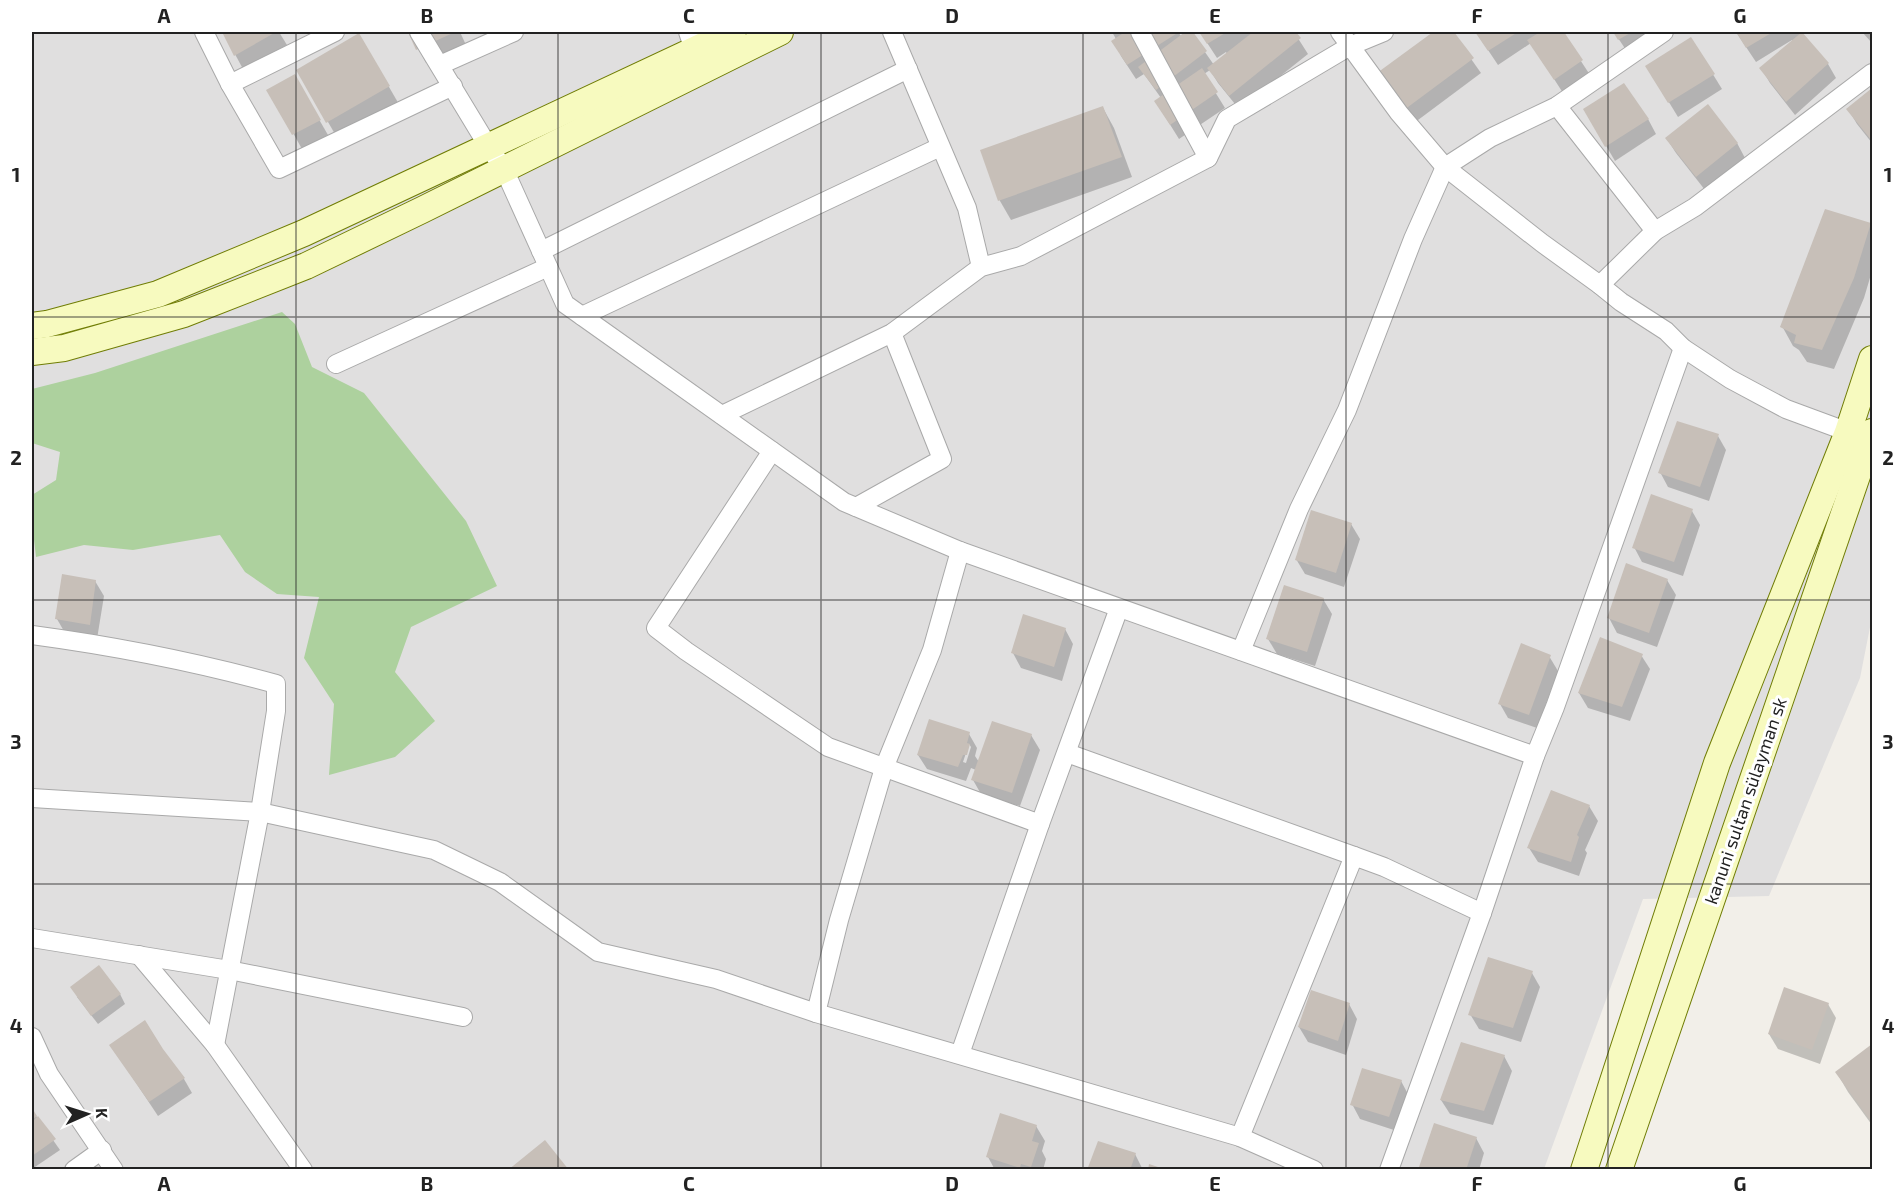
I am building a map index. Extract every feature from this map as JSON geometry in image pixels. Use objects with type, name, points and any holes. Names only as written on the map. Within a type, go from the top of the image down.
[{"type":"main road","points":[[32,326],[158,294],[304,233],[489,146],[691,41],[733,32]]},
{"type":"main road","points":[[32,352],[64,348],[194,310],[306,266],[780,32]]},
{"type":"main road","points":[[1584,1170],[1717,762],[1866,436],[1872,359]]},
{"type":"main road","name":"kanuni sultan sülayman sk","points":[[1619,1170],[1866,436]]},
{"type":"street","points":[[204,32],[230,84],[279,169],[453,86]]},
{"type":"street","points":[[230,84],[335,32]]},
{"type":"street","points":[[419,32],[504,169],[565,304],[844,502],[960,551],[1535,756]]},
{"type":"street","points":[[440,65],[514,32]]},
{"type":"street","points":[[892,32],[967,208],[981,267]]},
{"type":"street","points":[[1140,32],[1208,158]]},
{"type":"street","points":[[722,415],[892,333],[981,267],[1021,256],[1208,158],[1227,119],[1345,39],[1384,32]]},
{"type":"street","points":[[1241,651],[1299,509],[1347,410],[1413,239],[1445,167],[1490,138],[1557,106],[1664,32]]},
{"type":"street","points":[[1345,39],[1399,113],[1445,167],[1542,243],[1622,302],[1666,331],[1683,348],[1730,379],[1786,409],[1866,436]]},
{"type":"street","points":[[336,364],[545,259],[908,69]]},
{"type":"street","points":[[1600,285],[1655,231],[1695,207],[1872,73]]},
{"type":"street","points":[[1557,106],[1655,231]]},
{"type":"street","points":[[582,316],[940,147]]},
{"type":"street","points":[[856,507],[942,459],[892,333]]},
{"type":"street","points":[[1389,1170],[1482,913],[1535,756],[1555,707],[1683,348]]},
{"type":"street","points":[[772,451],[656,628],[686,651],[828,747],[1040,824]]},
{"type":"street","points":[[816,1013],[839,920],[884,768],[932,650],[960,551]]},
{"type":"street","points":[[960,1054],[1040,824],[1119,608]]},
{"type":"street","points":[[32,631],[217,668],[276,684],[276,711],[260,812],[214,1045]]},
{"type":"street","points":[[1067,753],[1384,867],[1482,913]]},
{"type":"street","points":[[32,798],[260,812],[434,850],[500,882],[598,952],[716,979],[816,1013],[1240,1137],[1314,1170]]},
{"type":"street","points":[[1240,1137],[1354,856]]},
{"type":"street","points":[[32,938],[229,970],[463,1017]]},
{"type":"street","points":[[139,955],[214,1045],[303,1170]]},
{"type":"street","points":[[32,1037],[50,1074],[114,1170]]},
{"type":"street","points":[[74,1170],[102,1150]]},
{"type":"shaded area","points":[[32,32],[1872,32],[1872,617],[1860,678],[1769,896],[1643,899],[1544,1169],[32,1169]]},
{"type":"green space","points":[[282,312],[295,324],[312,367],[364,393],[466,521],[497,586],[411,627],[395,672],[435,721],[395,757],[329,775],[334,704],[304,658],[319,597],[277,594],[245,572],[220,535],[133,550],[84,545],[36,557],[32,522],[32,495],[56,480],[60,452],[32,443],[32,389],[95,373]]},
{"type":"building","points":[[222,32],[276,32],[234,56]]},
{"type":"building","points":[[408,32],[455,32],[416,50]]},
{"type":"building","points":[[1125,32],[1179,32],[1127,65],[1111,41]]},
{"type":"building","points":[[1185,32],[1193,32],[1207,51],[1156,90],[1138,67]]},
{"type":"building","points":[[1199,32],[1227,32],[1207,44]]},
{"type":"building","points":[[1253,32],[1296,32],[1301,38],[1229,96],[1207,68]]},
{"type":"building","points":[[1433,32],[1454,32],[1474,58],[1404,110],[1377,73]]},
{"type":"building","points":[[1475,32],[1518,32],[1488,51]]},
{"type":"building","points":[[1540,32],[1564,32],[1583,60],[1554,80],[1527,40]]},
{"type":"building","points":[[1613,32],[1632,32],[1618,40]]},
{"type":"building","points":[[1736,32],[1773,32],[1746,48]]},
{"type":"building","points":[[1802,32],[1829,63],[1786,102],[1759,68]]},
{"type":"building","points":[[359,33],[390,86],[326,123],[296,70]]},
{"type":"building","points":[[1691,37],[1715,74],[1668,103],[1645,66]]},
{"type":"building","points":[[1202,68],[1218,92],[1170,125],[1154,101]]},
{"type":"building","points":[[295,74],[321,120],[292,135],[266,90]]},
{"type":"building","points":[[1624,83],[1649,119],[1605,147],[1583,109]]},
{"type":"building","points":[[1872,88],[1872,141],[1846,109]]},
{"type":"building","points":[[1708,104],[1738,143],[1696,177],[1665,138]]},
{"type":"building","points":[[1103,106],[1122,157],[998,201],[980,150]]},
{"type":"building","points":[[1825,209],[1871,223],[1854,278],[1822,350],[1794,343],[1796,335],[1780,327]]},
{"type":"building","points":[[1677,421],[1719,434],[1700,487],[1658,473]]},
{"type":"building","points":[[1651,494],[1693,509],[1674,562],[1632,548]]},
{"type":"building","points":[[1311,510],[1352,523],[1336,573],[1295,560]]},
{"type":"building","points":[[1626,563],[1668,579],[1649,633],[1607,618]]},
{"type":"building","points":[[62,574],[96,580],[90,625],[55,619]]},
{"type":"building","points":[[1284,585],[1324,598],[1307,652],[1266,639]]},
{"type":"building","points":[[1023,614],[1066,628],[1054,667],[1011,653]]},
{"type":"building","points":[[1600,637],[1643,654],[1622,707],[1578,693]]},
{"type":"building","points":[[1521,643],[1551,655],[1529,715],[1498,704]]},
{"type":"building","points":[[929,719],[970,732],[967,755],[963,755],[958,767],[917,755]]},
{"type":"building","points":[[992,721],[1032,734],[1012,793],[971,780]]},
{"type":"building","points":[[1551,790],[1590,805],[1577,835],[1579,837],[1571,862],[1527,848]]},
{"type":"building","points":[[1488,957],[1533,971],[1513,1028],[1468,1015]]},
{"type":"building","points":[[99,965],[121,994],[91,1016],[70,987]]},
{"type":"building","points":[[1784,987],[1829,1003],[1812,1050],[1768,1034]]},
{"type":"building","points":[[1311,990],[1350,1003],[1338,1041],[1298,1027]]},
{"type":"building","points":[[145,1020],[185,1078],[149,1102],[109,1045]]},
{"type":"building","points":[[1461,1042],[1505,1055],[1484,1111],[1440,1100]]},
{"type":"building","points":[[1872,1044],[1872,1123],[1835,1072]]},
{"type":"building","points":[[1362,1068],[1402,1080],[1389,1117],[1350,1105]]},
{"type":"building","points":[[32,1108],[37,1116],[32,1120]]},
{"type":"building","points":[[1000,1113],[1037,1125],[1032,1141],[1039,1143],[1031,1167],[1021,1164],[1020,1168],[986,1157]]},
{"type":"building","points":[[38,1116],[56,1139],[32,1156],[32,1122]]},
{"type":"building","points":[[1434,1123],[1477,1137],[1466,1170],[1418,1170]]},
{"type":"building","points":[[545,1140],[569,1170],[508,1170]]},
{"type":"building","points":[[1098,1141],[1136,1153],[1130,1170],[1087,1170]]},
{"type":"building","points":[[1149,1164],[1164,1169],[1164,1170],[1148,1170]]}]
